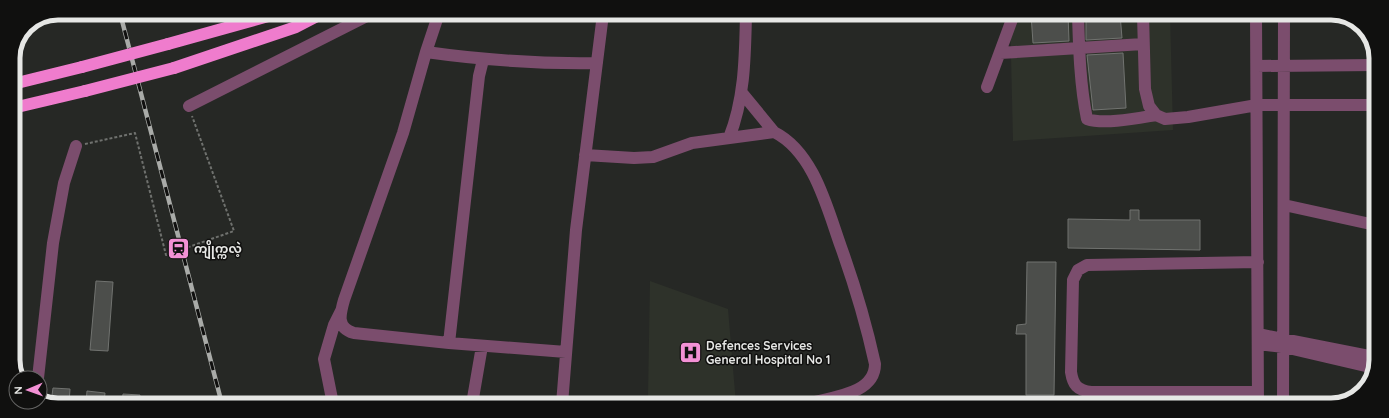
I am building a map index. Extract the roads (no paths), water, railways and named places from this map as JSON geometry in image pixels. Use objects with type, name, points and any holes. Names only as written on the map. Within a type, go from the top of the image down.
[{"type":"highway","points":[[20,82],[254,20]]},
{"type":"highway","points":[[20,106],[174,68],[296,27],[310,20]]},
{"type":"street","points":[[189,106],[360,20]]},
{"type":"street","points":[[332,398],[324,359],[334,325],[341,311],[403,133],[426,52],[438,20]]},
{"type":"street","points":[[562,398],[573,260],[602,20]]},
{"type":"street","points":[[729,138],[737,118],[742,93],[746,20]]},
{"type":"street","points":[[987,87],[1012,20]]},
{"type":"street","points":[[1078,20],[1079,48],[1087,119],[1111,120],[1156,115],[1164,118],[1188,117],[1257,105],[1369,105]]},
{"type":"street","points":[[1143,20],[1145,89],[1150,106],[1156,115]]},
{"type":"street","points":[[1256,20],[1258,398]]},
{"type":"street","points":[[1283,398],[1284,20]]},
{"type":"street","points":[[1000,53],[1143,44]]},
{"type":"street","points":[[426,52],[482,60],[526,63],[597,63]]},
{"type":"street","points":[[449,343],[482,60]]},
{"type":"street","points":[[1257,66],[1369,65]]},
{"type":"street","points":[[742,93],[774,132],[782,136],[797,151],[809,169],[820,191],[863,311],[875,364],[873,375],[866,385],[856,390],[828,398]]},
{"type":"street","points":[[585,155],[634,158],[652,157],[692,144],[774,132]]},
{"type":"street","points":[[39,370],[53,243],[64,183],[76,146]]},
{"type":"street","points":[[1284,205],[1369,224]]},
{"type":"street","points":[[1258,262],[1087,265],[1078,270],[1073,280],[1070,372],[1072,382],[1076,387],[1082,391],[1091,392],[1258,392]]},
{"type":"street","points":[[341,311],[340,320],[346,331],[449,343],[566,352]]},
{"type":"street","points":[[1258,339],[1369,356]]},
{"type":"street","points":[[1284,343],[1369,367]]},
{"type":"street","points":[[473,398],[482,346]]},
{"type":"railway","points":[[122,20],[220,398]]},
{"type":"place","name":"ကျိုက္ကလဲ့","points":[[179,249]]},
{"type":"place","name":"Defences Services General Hospital No 1","points":[[690,353]]}]
